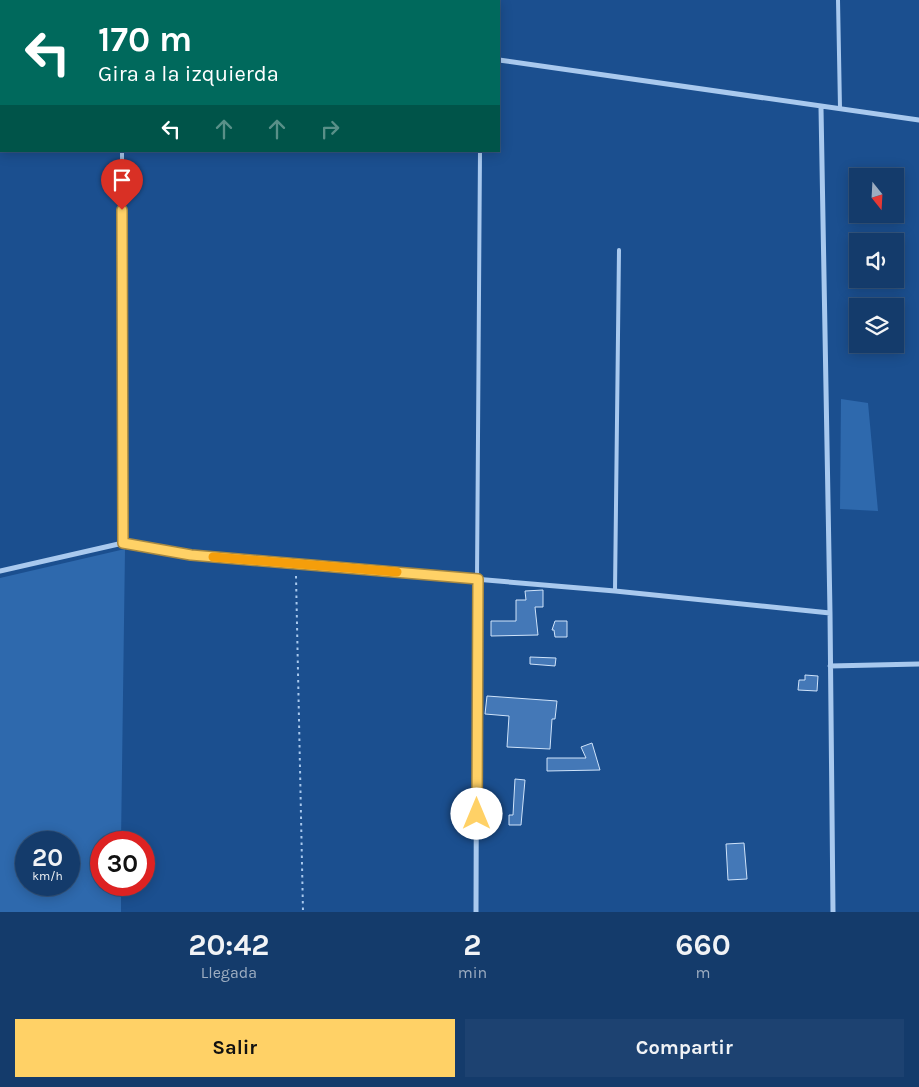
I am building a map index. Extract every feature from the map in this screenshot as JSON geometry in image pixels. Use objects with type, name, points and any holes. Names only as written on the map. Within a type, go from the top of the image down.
[{"type":"street","points":[[500,60],[821,108],[840,108],[919,120]]},
{"type":"street","points":[[821,108],[833,912]]},
{"type":"street","points":[[0,571],[123,543],[191,555],[615,591],[830,613]]},
{"type":"street","points":[[476,912],[478,579]]},
{"type":"street","points":[[830,666],[919,664]]},
{"type":"lane","points":[[838,0],[840,108]]},
{"type":"lane","points":[[122,152],[123,543]]},
{"type":"lane","points":[[478,579],[480,152]]},
{"type":"lane","points":[[615,591],[619,250]]},
{"type":"path","points":[[296,576],[303,912]]},
{"type":"shaded area","points":[[841,399],[868,403],[878,511],[840,509]]},
{"type":"shaded area","points":[[125,549],[121,831],[90,831],[90,896],[121,896],[121,912],[0,912],[0,578]]},
{"type":"building","points":[[543,590],[543,607],[535,607],[538,635],[491,636],[491,621],[516,621],[516,600],[526,600],[525,591]]},
{"type":"building","points":[[555,621],[567,621],[567,637],[555,637],[554,630],[552,630]]},
{"type":"building","points":[[530,657],[556,658],[555,666],[530,664]]},
{"type":"building","points":[[805,675],[818,676],[817,691],[798,690],[799,680],[805,680]]},
{"type":"building","points":[[487,696],[557,701],[555,719],[552,719],[550,749],[507,747],[509,716],[485,714]]},
{"type":"building","points":[[592,743],[600,770],[547,771],[547,758],[586,758],[581,747]]},
{"type":"building","points":[[515,779],[525,780],[521,825],[509,825],[509,815],[513,815]]},
{"type":"building","points":[[483,797],[496,798],[495,810],[483,809]]},
{"type":"building","points":[[744,843],[747,879],[728,880],[726,844]]},
{"type":"slow traffic","points":[[213,557],[397,572]]},
{"type":"route","points":[[122,210],[123,543],[191,555],[478,579],[477,814]]}]
